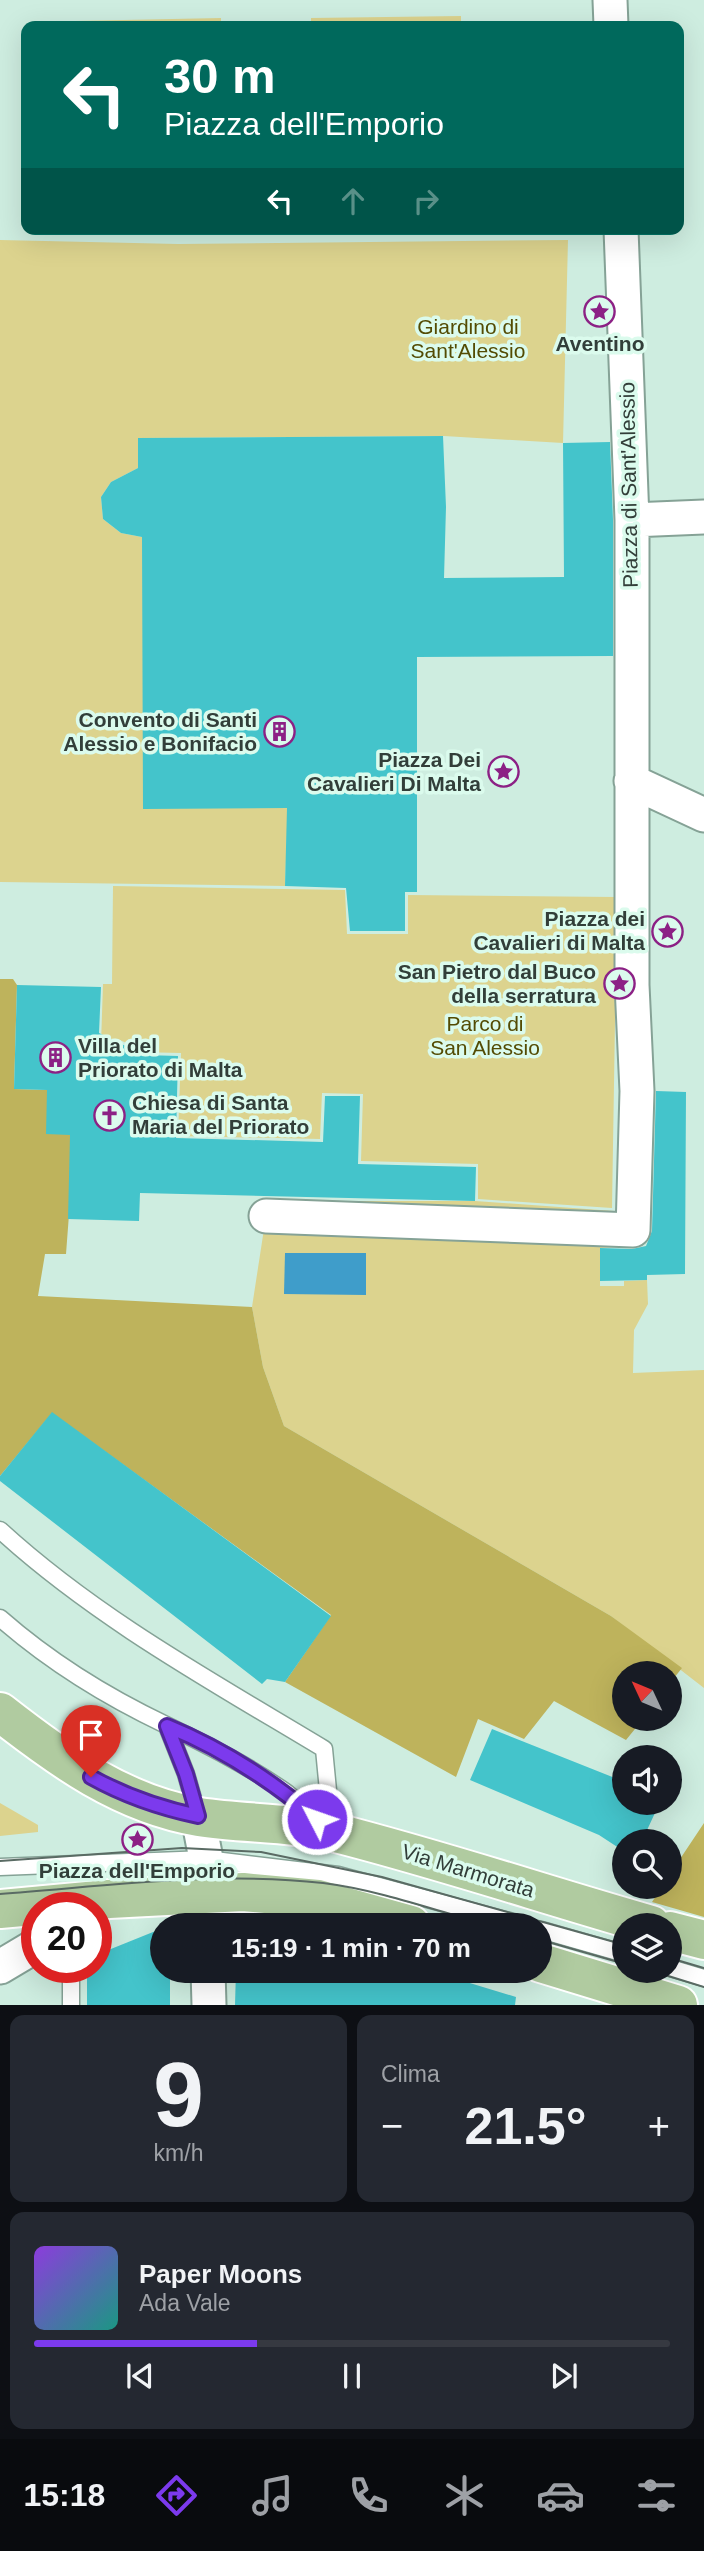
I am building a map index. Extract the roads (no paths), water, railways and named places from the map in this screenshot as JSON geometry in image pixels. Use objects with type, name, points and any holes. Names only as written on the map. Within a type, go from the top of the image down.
[{"type":"main road","points":[[0,1712],[53,1752],[107,1786],[129,1797],[170,1811],[198,1816]]},
{"type":"main road","name":"Via Marmorata","points":[[198,1816],[332,1832],[612,1914]]},
{"type":"main road","points":[[112,1902],[284,1882],[318,1899],[368,1913]]},
{"type":"main road","points":[[0,1909],[21,1908]]},
{"type":"main road","points":[[682,1934],[704,1940]]},
{"type":"main road","points":[[552,1966],[636,1989],[678,2005]]},
{"type":"street","points":[[610,0],[611,21]]},
{"type":"street","name":"Piazza di Sant'Alessio","points":[[266,1216],[634,1230],[637,1091],[632,985],[632,520],[621,235]]},
{"type":"street","points":[[632,520],[704,517]]},
{"type":"street","points":[[631,781],[704,815]]},
{"type":"street","points":[[198,1816],[207,1892]]},
{"type":"street","points":[[0,1967],[21,1955]]},
{"type":"street","points":[[208,1983],[209,2005]]},
{"type":"lane","points":[[0,1530],[28,1556],[143,1639],[324,1749],[332,1832]]},
{"type":"lane","points":[[0,1618],[28,1643],[98,1688],[167,1726],[201,1741],[263,1777],[287,1793],[332,1832]]},
{"type":"lane","points":[[167,1726],[186,1774],[198,1816]]},
{"type":"lane","points":[[0,1867],[207,1892]]},
{"type":"lane","name":"Via Marmorata","points":[[284,1882],[338,1875],[481,1913]]},
{"type":"lane","name":"Via Marmorata","points":[[552,1933],[612,1950]]},
{"type":"lane","points":[[682,1972],[704,1978]]},
{"type":"lane","points":[[71,1983],[71,2005]]},
{"type":"water","points":[[285,1253],[366,1253],[366,1295],[284,1294]]},
{"type":"tram line","points":[[0,1861],[182,1848],[261,1852],[382,1877],[612,1941]]},
{"type":"tram line","points":[[0,1894],[202,1879],[283,1880],[365,1890],[447,1913]]},
{"type":"tram line","points":[[552,1943],[612,1960]]},
{"type":"tram line","points":[[682,1962],[704,1968]]},
{"type":"tram line","points":[[682,1980],[704,1987]]},
{"type":"place","name":"Aventino","points":[[600,312]]},
{"type":"place","name":"Convento di Santi Alessio e Bonifacio","points":[[280,732]]},
{"type":"place","name":"Piazza Dei Cavalieri Di Malta","points":[[504,772]]},
{"type":"place","name":"Piazza dei Cavalieri di Malta","points":[[668,931]]},
{"type":"place","name":"San Pietro dal Buco della serratura","points":[[619,984]]},
{"type":"place","name":"Villa del Priorato di Malta","points":[[55,1058]]},
{"type":"place","name":"Chiesa di Santa Maria del Priorato","points":[[109,1115]]},
{"type":"place","name":"Piazza dell'Emporio","points":[[137,1839]]},
{"type":"park label","name":"Giardino di Sant'Alessio","points":[[468,339]]},
{"type":"park label","name":"Parco di San Alessio","points":[[485,1036]]}]
